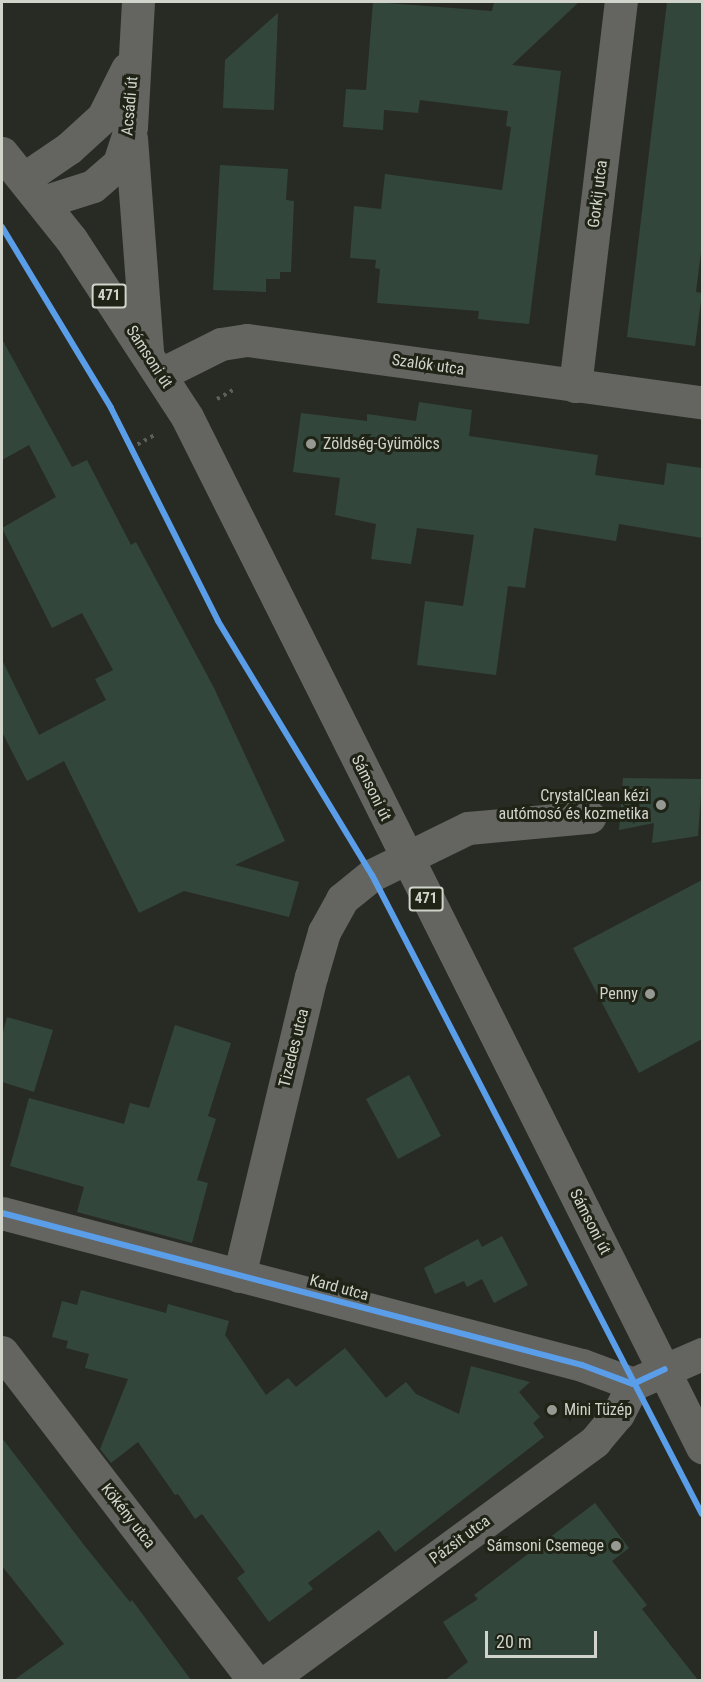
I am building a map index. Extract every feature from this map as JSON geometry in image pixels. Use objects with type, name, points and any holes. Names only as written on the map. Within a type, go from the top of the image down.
[{"type":"street","name":"Gorkij utca","points":[[575,386],[621,2]]},
{"type":"street","name":"Acsádi út","points":[[34,190],[81,192],[112,172],[123,154],[131,127],[137,17]]},
{"type":"street","name":"Acsádi út","points":[[34,190],[69,148],[103,117],[120,89],[137,17]]},
{"type":"street","points":[[131,127],[154,364]]},
{"type":"street","name":"Sámsoni út","points":[[2,153],[34,190],[154,364],[192,428],[702,1447]]},
{"type":"street","name":"Szalók utca","points":[[154,364],[221,344],[247,340],[702,402]]},
{"type":"street","name":"Tizedes utca","points":[[239,1276],[324,932],[342,899],[372,875],[468,828],[590,817]]},
{"type":"street","name":"Kard utca","points":[[2,1213],[582,1365],[633,1384]]},
{"type":"street","name":"Kökény utca","points":[[2,1352],[254,1680]]},
{"type":"street","points":[[633,1384],[702,1354]]},
{"type":"street","name":"Pázsit utca","points":[[269,1680],[595,1441],[618,1414],[633,1384]]},
{"type":"path","points":[[126,438],[136,458]]},
{"type":"building","points":[[373,2],[492,11],[494,2],[579,2],[512,65],[561,71],[529,324],[478,319],[479,311],[377,303],[380,269],[375,268],[376,260],[350,258],[354,206],[381,209],[385,174],[502,190],[511,127],[506,126],[508,111],[420,100],[418,113],[384,110],[383,130],[343,127],[346,89],[366,90]]},
{"type":"building","points":[[667,2],[702,2],[702,244],[696,292],[702,293],[695,346],[627,337]]},
{"type":"building","points":[[278,13],[274,110],[223,108],[225,60]]},
{"type":"building","points":[[220,165],[288,169],[286,200],[294,201],[291,272],[280,272],[280,279],[266,279],[266,292],[213,290]]},
{"type":"building","points":[[2,339],[72,467],[87,460],[131,545],[136,542],[214,688],[285,841],[235,865],[299,882],[289,917],[184,891],[139,913],[64,761],[27,781],[2,732],[2,660],[39,735],[106,700],[95,679],[113,670],[82,613],[52,628],[2,528],[56,497],[29,445],[2,460]]},
{"type":"building","points":[[419,402],[472,410],[469,436],[598,455],[595,475],[664,485],[667,463],[702,468],[702,538],[619,524],[616,541],[534,528],[525,588],[508,586],[496,675],[417,665],[425,601],[463,606],[474,535],[417,528],[411,564],[371,559],[376,524],[335,515],[340,478],[293,472],[301,413],[367,421],[367,414],[416,421]]},
{"type":"building","name":"CrystalClean kézi autómosó és kozmetika","points":[[623,778],[702,779],[698,836],[652,843],[654,823],[619,830]]},
{"type":"building","name":"Penny","points":[[702,880],[702,1039],[639,1073],[573,948]]},
{"type":"building","points":[[7,1017],[53,1030],[34,1092],[2,1082],[2,1036]]},
{"type":"building","points":[[175,1025],[231,1043],[208,1116],[216,1119],[197,1180],[208,1183],[192,1243],[77,1212],[84,1187],[10,1166],[29,1098],[124,1124],[130,1103],[149,1108]]},
{"type":"building","points":[[409,1075],[441,1136],[398,1159],[366,1099]]},
{"type":"building","points":[[502,1236],[528,1285],[494,1303],[482,1279],[467,1287],[464,1281],[435,1294],[424,1268],[478,1239],[482,1247]]},
{"type":"building","points":[[81,1290],[166,1313],[168,1304],[229,1321],[225,1335],[266,1395],[288,1378],[296,1387],[345,1348],[386,1398],[406,1382],[416,1394],[459,1414],[471,1366],[530,1382],[519,1392],[540,1417],[533,1423],[544,1437],[395,1552],[379,1530],[308,1583],[313,1589],[269,1622],[237,1578],[245,1572],[202,1514],[195,1519],[178,1494],[175,1495],[138,1442],[111,1463],[100,1449],[128,1379],[85,1368],[89,1354],[66,1348],[68,1341],[52,1337],[62,1301],[77,1305]]},
{"type":"building","points":[[2,1438],[84,1545],[130,1602],[132,1600],[191,1680],[14,1680],[64,1644],[2,1566]]},
{"type":"building","points":[[595,1503],[629,1548],[612,1561],[647,1605],[642,1609],[698,1680],[445,1680],[468,1662],[443,1622],[478,1599],[474,1595]]},
{"type":"cycle path","points":[[2,227],[111,408],[218,621],[372,875],[702,1514]]},
{"type":"cycle path","points":[[2,1213],[582,1365],[633,1384],[665,1369]]},
{"type":"place","name":"Zöldség-Gyümölcs","points":[[311,444]]},
{"type":"place","name":"CrystalClean kézi autómosó és kozmetika","points":[[661,805]]},
{"type":"place","name":"Penny","points":[[650,994]]},
{"type":"place","name":"Mini Tüzép","points":[[552,1410]]},
{"type":"place","name":"Sámsoni Csemege","points":[[616,1546]]}]
